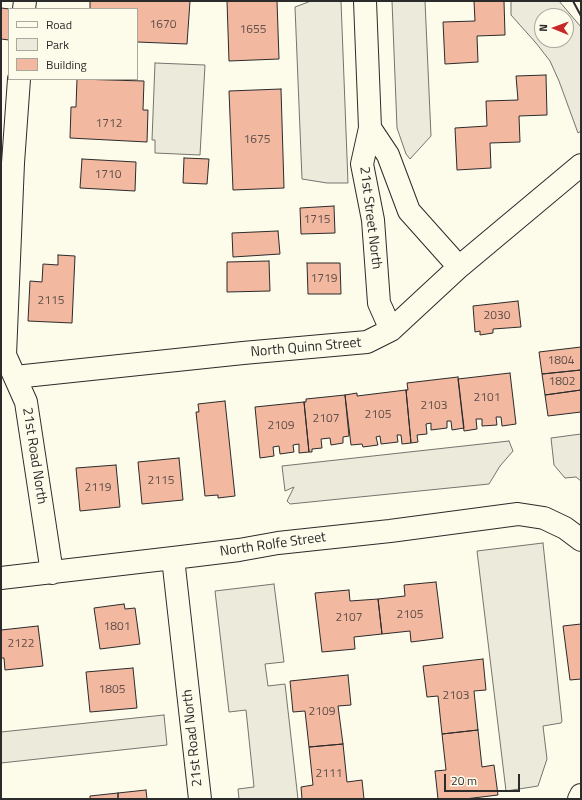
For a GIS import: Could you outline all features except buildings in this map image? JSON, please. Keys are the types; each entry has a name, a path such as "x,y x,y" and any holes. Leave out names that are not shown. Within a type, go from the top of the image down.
{"street":[{"name":"21st Street North","path":"365,1 370,128 362,164 373,220 379,303 390,330"},
{"name":"21st Road North","path":"19,80 7,163 5,355 26,402 52,573"},
{"name":"21st Street North","path":"370,128 388,155 410,211 459,267"},
{"name":"North Quinn Street","path":"15,377 243,353 367,342 390,330 459,267 581,165"},
{"name":"North Rolfe Street","path":"1,578 240,550 278,542 390,531 518,514 544,518 566,528 581,540"},
{"name":"21st Road North","path":"173,558 200,799"},
{"path":"579,799 581,795"}],"green space":[{"path":"164,715 167,745 1,763 1,732"}],"shaded area":[{"path":"311,1 341,1 348,183 327,183 302,179 295,7"},
{"path":"392,1 425,1 431,136 410,159 406,154 397,128"},
{"path":"511,1 559,1 565,8 534,8 534,41 511,15"},
{"path":"574,19 581,27 581,131 578,133 559,81 550,61 540,48 574,48"},
{"path":"155,63 205,65 200,155 155,153 155,140 152,140"},
{"path":"581,434 581,481 576,477 565,478 554,465 551,438"},
{"path":"509,441 513,451 500,466 489,484 290,504 287,501 294,487 285,491 282,466"},
{"path":"543,543 562,721 561,723 543,726 547,759 538,786 506,791 477,551"},
{"path":"274,584 284,662 265,664 268,686 285,684 298,799 239,799 238,789 254,787 246,710 229,712 215,591"}],"wall":[{"path":"573,1 581,16"}]}
